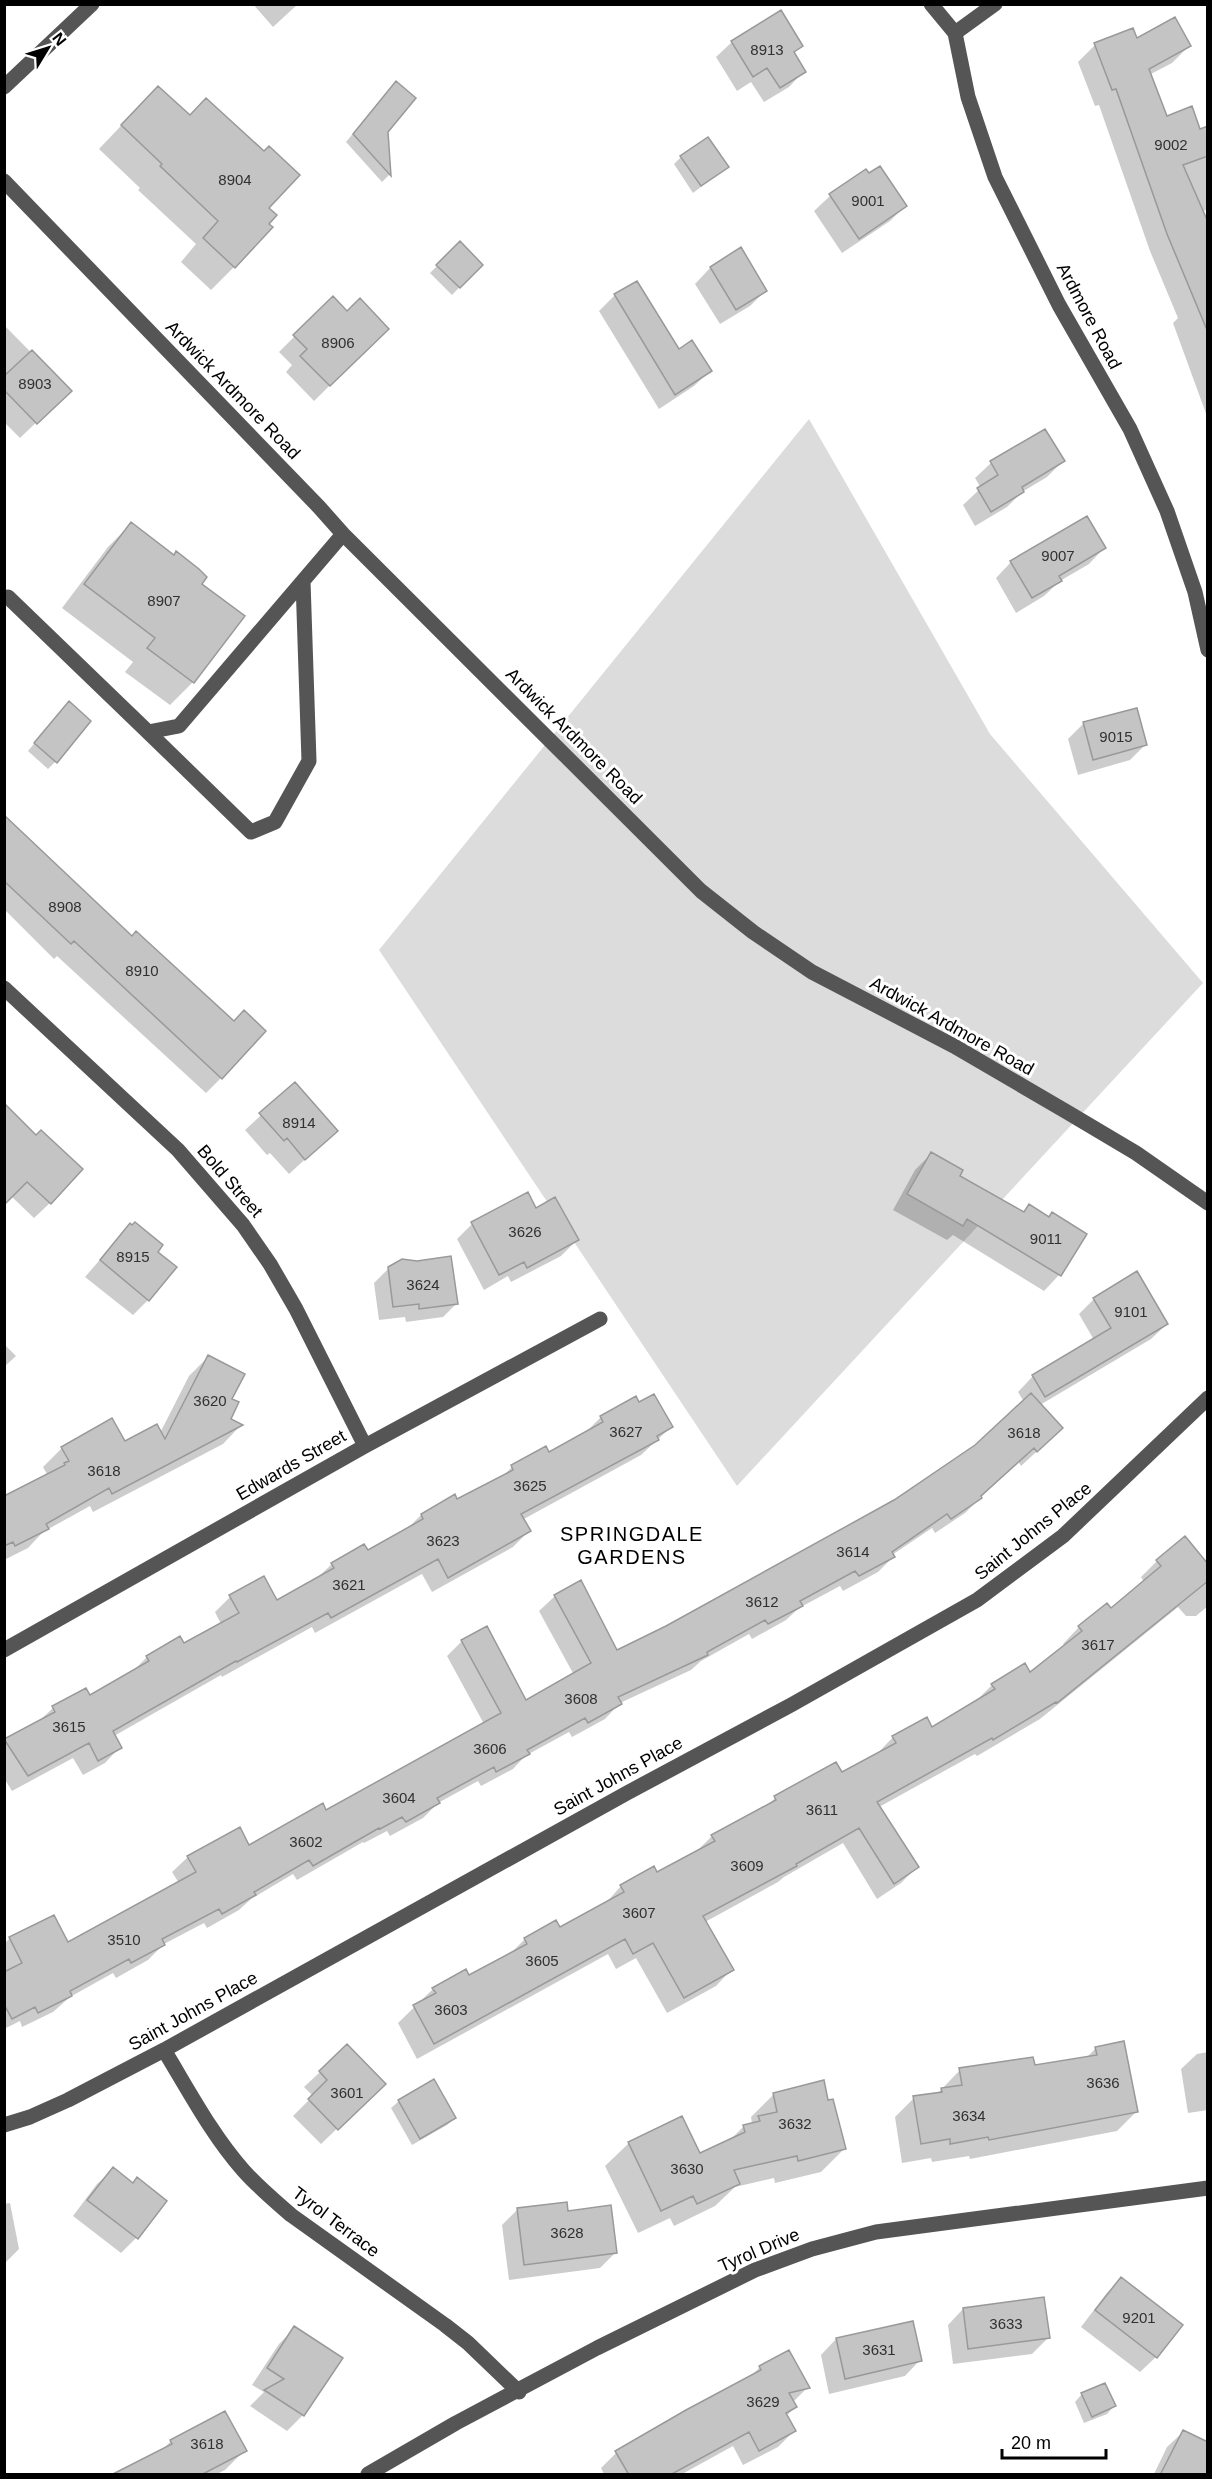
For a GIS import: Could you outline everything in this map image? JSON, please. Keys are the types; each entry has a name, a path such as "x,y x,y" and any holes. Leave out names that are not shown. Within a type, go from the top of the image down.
{"street":[{"path":"4,87 92,4"},
{"name":"Ardmore Road","path":"931,4 955,33 968,97 995,177 1059,305 1130,429 1146,463 1167,512 1194,592 1208,650"},
{"path":"955,33 995,4"},
{"name":"Ardwick Ardmore Road","path":"4,180 343,534 701,891 753,932 812,972 954,1046 1116,1141 1185,1185 1208,1203"},
{"path":"148,732 179,726 343,534"},
{"path":"8,597 251,832 275,822 309,761 303,581"},
{"name":"Bold Street","path":"4,988 178,1150 243,1225 270,1264 296,1309 365,1446"},
{"name":"Edwards Street","path":"4,1650 365,1446 600,1319"},
{"name":"Saint Johns Place","path":"4,2125 30,2117 68,2100 164,2050 977,1600 1064,1536 1208,1398"},
{"name":"Tyrol Terrace","path":"164,2050 226,2148 244,2171 291,2215 460,2337 519,2392"},
{"name":"Tyrol Drive","path":"368,2475 466,2418 519,2392 597,2348 755,2270 812,2249 876,2232 1208,2188"}],"shaded area":[{"path":"809,419 990,734 1203,983 737,1486 379,950"}],"building":[{"path":"781,10 803,46 794,52 806,72 780,88 767,68 753,77 731,41"},
{"path":"1175,17 1191,46 1149,69 1167,116 1192,106 1200,129 1208,126 1208,156 1183,165 1208,222 1207,330 1167,234 1116,89 1112,90 1094,43 1133,28 1137,38"},
{"path":"396,81 416,98 388,132 391,176 353,134"},
{"path":"158,86 190,115 206,98 264,151 269,146 300,175 269,208 277,215 269,224 273,227 235,268 203,238 218,221 121,125"},
{"path":"708,137 729,167 701,186 680,156"},
{"path":"880,166 907,206 859,239 829,194 866,169 869,173"},
{"path":"460,241 483,265 460,288 436,265"},
{"path":"741,247 767,291 736,310 710,267"},
{"path":"637,281 679,349 692,340 712,371 675,395 614,294"},
{"path":"333,296 347,311 360,298 389,329 330,386 300,356 307,349 293,335"},
{"path":"32,350 72,391 37,424 4,390 4,376"},
{"path":"1045,429 1065,461 1022,487 1024,492 991,512 977,488 998,475 990,461"},
{"path":"1087,516 1106,548 1059,576 1062,581 1032,598 1010,561"},
{"path":"131,522 174,555 176,551 199,569 207,577 202,584 245,616 194,683 147,648 155,638 84,584"},
{"path":"69,701 91,721 57,763 34,743"},
{"path":"1137,708 1147,745 1093,760 1083,722"},
{"path":"4,815 132,936 136,931 234,1021 244,1010 266,1031 222,1079 74,941 71,944 4,881"},
{"path":"295,1082 338,1131 305,1160 287,1138 284,1141 259,1113"},
{"path":"4,1103 36,1135 41,1130 83,1169 51,1204 27,1182 4,1205"},
{"path":"931,1152 963,1170 960,1176 1024,1212 1029,1204 1049,1217 1052,1212 1087,1234 1061,1276 967,1219 963,1226 907,1194"},
{"path":"528,1192 536,1208 555,1197 579,1240 527,1268 524,1262 499,1275 471,1222"},
{"path":"135,1222 163,1245 158,1252 177,1267 149,1301 100,1260 130,1223 132,1225"},
{"path":"451,1256 458,1304 419,1309 419,1304 393,1307 388,1267 402,1259 417,1261"},
{"path":"1137,1271 1168,1324 1045,1397 1032,1375 1111,1328 1093,1298"},
{"path":"208,1355 245,1374 232,1399 239,1402 231,1419 243,1425 112,1494 109,1488 46,1524 49,1529 15,1546 13,1542 4,1546 4,1496 65,1465 64,1463 69,1461 61,1447 112,1418 125,1441 157,1424 165,1439"},
{"path":"1031,1393 1063,1428 1037,1452 1034,1448 981,1496 982,1498 951,1519 947,1514 892,1552 895,1557 859,1576 855,1571 800,1601 803,1606 768,1624 765,1620 707,1652 708,1655 618,1697 622,1704 588,1723 585,1718 527,1750 530,1754 496,1772 494,1767 437,1798 440,1803 406,1822 402,1817 313,1866 309,1860 254,1892 256,1895 222,1914 219,1909 162,1939 165,1945 131,1963 129,1959 70,1991 72,1996 38,2013 35,2007 12,2019 4,2004 4,1972 22,1963 9,1937 54,1915 68,1942 196,1872 187,1856 240,1827 249,1845 323,1803 326,1810 501,1713 461,1640 487,1626 526,1700 591,1663 554,1595 581,1580 617,1650 666,1626 894,1500 975,1445"},
{"path":"654,1394 673,1427 657,1436 659,1440 521,1514 531,1531 448,1578 438,1559 331,1618 328,1613 236,1661 113,1731 122,1748 98,1761 89,1743 28,1776 4,1739 55,1712 52,1706 86,1688 90,1695 149,1661 146,1656 180,1636 184,1643 239,1613 229,1595 264,1576 277,1600 334,1568 331,1563 364,1544 368,1550 423,1519 421,1514 455,1494 457,1499 513,1470 511,1465 546,1446 549,1452 603,1422 600,1416 636,1396 639,1402"},
{"path":"1185,1536 1208,1564 1208,1581 1057,1703 877,1802 919,1867 894,1884 859,1828 796,1864 797,1866 703,1916 734,1970 684,1998 653,1943 633,1954 625,1939 434,2044 413,2005 436,1993 432,1988 466,1969 469,1975 527,1944 524,1938 556,1920 560,1927 624,1892 620,1885 654,1866 657,1872 715,1841 711,1835 776,1800 774,1796 836,1762 842,1772 896,1743 892,1736 927,1717 932,1727 995,1689 991,1684 1025,1663 1030,1672 1082,1631 1078,1626 1107,1603 1111,1608 1161,1566 1156,1560"},
{"path":"1124,2041 1138,2112 989,2140 988,2137 950,2144 950,2139 921,2144 913,2096 942,2092 941,2088 962,2085 959,2068 1033,2057 1035,2065 1097,2055 1095,2047"},
{"path":"347,2044 386,2084 338,2130 308,2099 327,2080 319,2071"},
{"path":"434,2079 456,2118 420,2139 398,2100"},
{"path":"824,2080 828,2100 833,2099 846,2149 798,2161 797,2156 734,2170 740,2184 697,2204 693,2196 661,2211 628,2142 682,2116 700,2153 745,2132 743,2125 760,2121 758,2116 777,2112 773,2093"},
{"path":"113,2167 133,2183 137,2177 167,2201 138,2239 87,2200"},
{"path":"567,2202 568,2211 611,2205 617,2253 524,2265 517,2208"},
{"path":"1121,2277 1183,2325 1157,2358 1095,2310"},
{"path":"1044,2297 1050,2338 968,2349 963,2308"},
{"path":"913,2321 922,2361 845,2379 836,2338"},
{"path":"294,2326 343,2358 304,2416 264,2390 284,2379 267,2368"},
{"path":"789,2350 810,2388 789,2393 797,2407 786,2413 796,2431 759,2451 749,2432 670,2475 629,2475 615,2451 761,2370 759,2366"},
{"path":"1105,2383 1116,2406 1092,2417 1081,2393"},
{"path":"225,2411 247,2451 201,2475 111,2475 172,2444 170,2440"},
{"path":"1183,2430 1208,2442 1208,2475 1160,2475"}],"district":[{"name":"SPRINGDALE GARDENS","path":"632,1546"}]}
